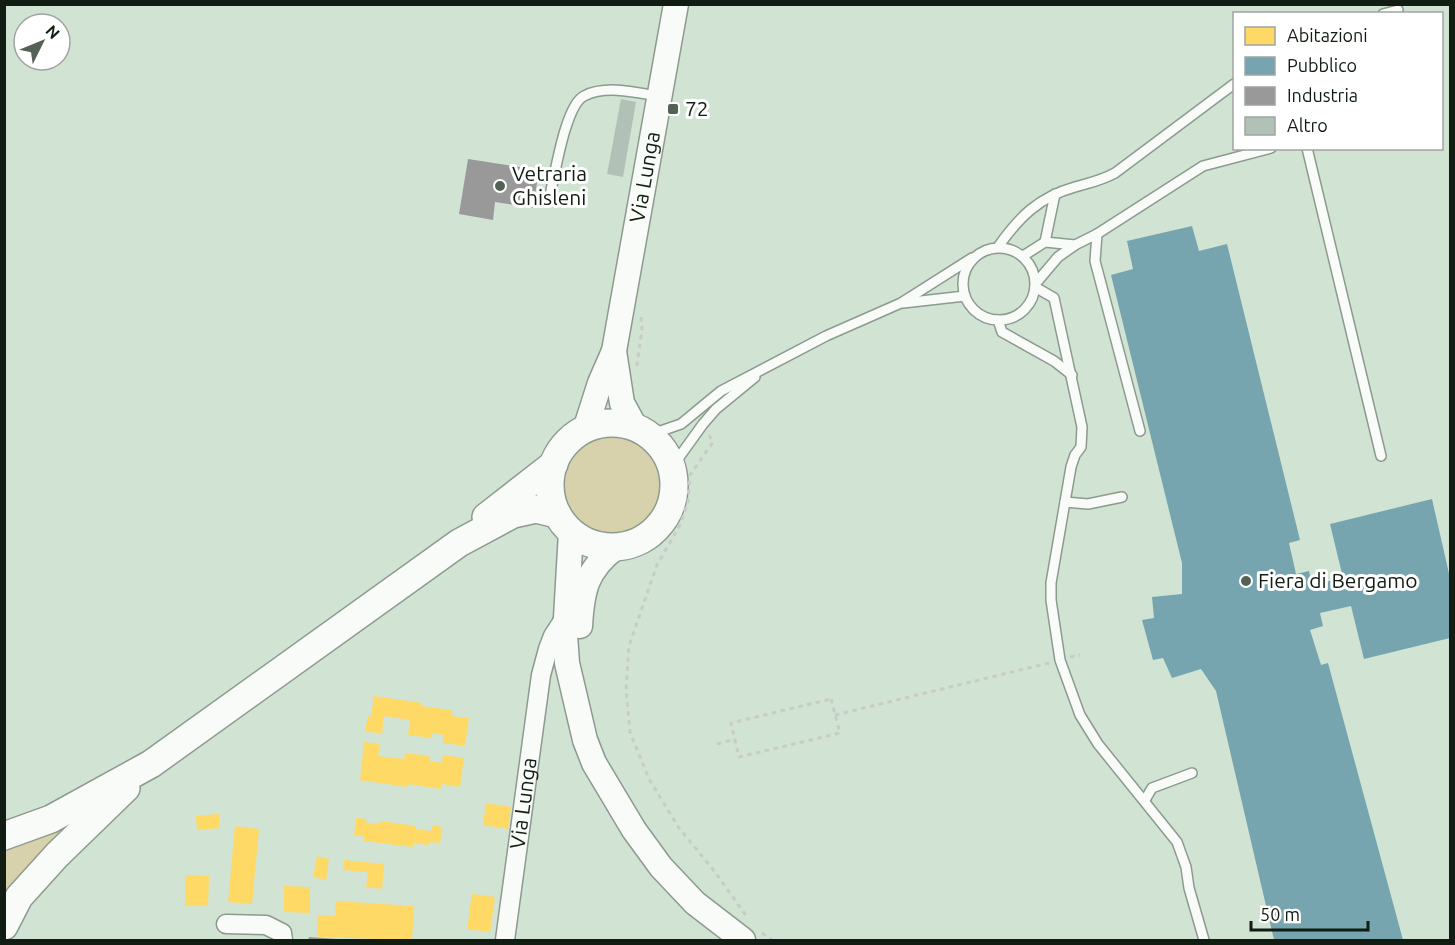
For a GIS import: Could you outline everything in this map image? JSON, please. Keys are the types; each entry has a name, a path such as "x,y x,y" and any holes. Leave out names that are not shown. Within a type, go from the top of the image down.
{"main road":[{"path":"459,543 491,512 554,464 563,447 585,430 609,423 642,431"},
{"name":"Via Lunga","path":"615,548 649,536 664,521 675,490 672,467 661,447 642,431"},
{"name":"Via Lunga","path":"554,464 550,485 553,503 564,523"},
{"path":"4,836 51,819 151,764 459,543 513,514 536,509 564,523 581,539 595,545 615,548"},
{"path":"4,926 19,897 57,855 151,764"}],"street":[{"name":"Via Lunga","path":"585,430 600,383 614,351 676,4"},
{"name":"Via Lunga","path":"614,351 622,403 642,431"},
{"name":"Via Lunga","path":"564,523 567,655 585,741 594,763 634,830 661,867 695,903 749,929"},
{"name":"Via Lunga","path":"610,787 584,666 580,625 583,594 588,578 604,556 615,548"},
{"name":"Via Lunga","path":"505,940 544,666 553,636 566,616"},
{"path":"544,666 560,656 567,655"},
{"path":"226,924 266,925 282,933 283,940"}],"lane":[{"path":"1390,12 1398,10"},
{"path":"998,247 1014,224 1028,211 1055,194 1096,183 1115,173 1233,85"},
{"path":"551,190 569,115 583,96 606,90 660,96"},
{"path":"1035,285 1058,257 1203,166 1264,150"},
{"path":"1307,150 1381,456"},
{"path":"1045,242 1055,194"},
{"path":"1097,234 1095,261 1140,431"},
{"path":"1023,256 1045,242 1075,245"},
{"path":"642,431 681,424 721,391 826,336 901,303 972,258 989,248 1007,248 1023,256 1034,273 1033,298 1027,307 1009,319 998,320 980,315 964,296 963,276 972,258"},
{"path":"1035,285 1054,298 1082,427 1081,447 1071,467 1051,583 1051,600 1060,660 1080,715 1092,734 1177,842 1186,867 1189,888 1204,940"},
{"path":"901,303 964,296"},
{"path":"998,320 1002,332 1054,361 1072,375"},
{"path":"672,467 716,409 767,367"},
{"path":"1065,502 1088,504 1122,497"},
{"path":"1145,800 1152,788 1192,773"}],"path":[{"path":"623,301 640,304 642,329 636,372"},
{"path":"703,424 714,442 690,475 688,502 680,525 657,565 629,646 626,690 630,732 649,779 679,828 715,872 749,929 772,940"},
{"path":"835,715 1080,655"},
{"path":"831,699 835,715 840,733 739,757 731,723 831,699"},
{"path":"717,744 735,739"}],"shaded area":[{"path":"614,434 634,438 651,449 662,466 666,486 662,506 651,523 634,534 614,538 594,534 577,523 566,506 562,486 566,466 577,449 594,438"},
{"path":"90,811 5,907 5,842"}],"building: Abitazioni":[{"path":"374,696 422,703 421,706 452,710 452,716 469,718 465,746 443,743 444,735 432,733 432,738 408,735 410,720 384,716 382,734 365,731 368,716 371,717"},
{"path":"364,742 380,744 378,756 404,759 405,753 430,756 429,761 442,763 443,755 464,758 460,787 442,784 441,789 408,784 407,787 360,780"},
{"path":"486,803 511,807 508,829 483,825"},
{"path":"219,814 220,828 197,830 196,816"},
{"path":"356,818 367,819 366,823 379,824 380,821 416,826 415,829 431,831 432,825 442,827 440,843 430,842 429,845 413,843 413,847 364,841 364,836 354,835"},
{"path":"235,826 259,829 252,904 228,902"},
{"path":"317,856 329,859 326,880 313,877"},
{"path":"344,860 384,864 382,889 366,887 368,872 343,870"},
{"path":"185,875 209,876 208,906 185,906"},
{"path":"284,886 310,887 310,913 284,912"},
{"path":"472,894 495,897 490,932 467,929"},
{"path":"336,901 414,906 412,940 317,937 318,915 335,916"}],"building: Pubblico":[{"name":"Fiera di Bergamo","path":"1192,226 1199,251 1227,244 1300,540 1289,543 1296,574 1309,571 1312,585 1343,578 1330,524 1432,499 1450,578 1450,638 1364,659 1351,606 1320,613 1323,626 1310,630 1321,665 1328,663 1403,940 1274,940 1216,691 1201,669 1172,678 1163,658 1153,660 1142,620 1154,618 1152,597 1182,594 1182,563 1111,275 1133,269 1127,241"}],"building: Industria":[{"name":"Vetraria Ghisleni","path":"468,159 539,170 533,208 495,202 493,220 459,214"},
{"path":"309,937 337,939 337,940 308,940"}],"building: Altro":[{"path":"621,99 636,102 623,177 607,174"}],"place":[{"name":"72","path":"673,109"},
{"name":"Vetraria Ghisleni","path":"500,186"},
{"name":"Fiera di Bergamo","path":"1246,581"}]}
